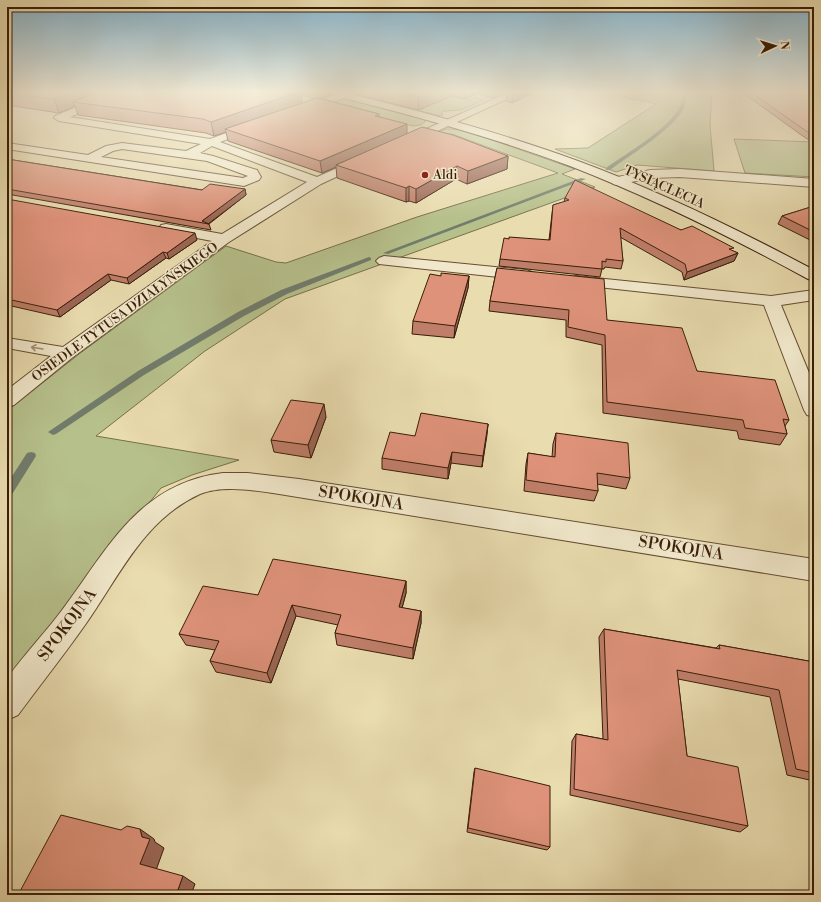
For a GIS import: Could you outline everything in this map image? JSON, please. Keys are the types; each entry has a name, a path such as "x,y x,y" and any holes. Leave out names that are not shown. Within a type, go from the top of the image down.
{"street":[{"path":"167,135 211,142 317,181"},
{"path":"188,154 227,135"},
{"path":"388,149 419,135"},
{"name":"TYSIĄCLECIA","path":"489,135 540,152 617,181 696,216 814,276"},
{"path":"7,146 240,182 248,181 255,177 253,173 209,158 122,146 110,148 90,158"},
{"name":"OSIEDLE TYTUSA DZIAŁYŃSKIEGO","path":"7,400 66,353 224,239 317,181 375,155"},
{"path":"617,181 650,174 673,173 814,183"},
{"name":"OSIEDLE TYTUSA DZIAŁYŃSKIEGO","path":"151,225 224,239"},
{"path":"384,260 542,277"},
{"path":"558,279 771,301 814,295"},
{"path":"771,301 814,410"},
{"path":"7,343 66,353"},
{"name":"SPOKOJNA","path":"7,704 76,614 135,530 148,516 171,499 195,487 222,481 245,480 299,488 814,570"}],"green space":[{"path":"455,135 479,135 575,169 562,174 595,187 285,299 205,351 96,436 239,460 192,475 161,488 7,682 7,411 79,354 226,246 276,262 286,263 417,217 558,173"},
{"path":"608,135 711,135 714,171 637,165 616,172 555,149 588,148"},
{"path":"734,139 814,142 814,177 745,173"}],"building":[{"path":"243,135 381,135 320,161"},
{"path":"404,135 453,135 508,156 468,171 457,166 416,189 409,186 406,188 336,165"},
{"path":"7,159 202,190 210,184 245,189 202,221 209,224 7,189"},
{"path":"575,180 681,230 692,226 734,248 729,249 738,253 687,272 685,264 620,228 623,261 606,259 606,262 602,261 602,269 500,259 504,238 509,239 509,237 550,240 553,205 569,200 565,198"},
{"path":"7,199 195,233 167,253 163,252 127,278 108,274 57,310 7,299"},
{"path":"814,206 814,232 782,216"},
{"path":"497,268 604,279 607,320 682,328 697,371 775,380 789,420 783,419 787,434 745,428 743,420 607,402 605,335 568,327 569,310 490,301"},
{"path":"441,273 469,276 455,326 413,321 430,274 441,276"},
{"path":"291,400 324,404 308,445 271,440"},
{"path":"421,413 488,424 483,456 452,452 448,468 382,458 390,432 415,436"},
{"path":"556,433 628,443 630,478 597,473 598,491 526,480 528,453 555,457"},
{"path":"273,559 406,581 399,607 421,611 413,648 335,633 341,615 292,605 267,673 210,661 219,641 179,634 203,586 258,595"},
{"path":"604,629 720,649 719,645 814,662 814,773 796,769 779,690 677,670 687,756 738,767 748,826 574,789 576,734 608,740"},
{"path":"475,768 550,786 550,847 468,828"},
{"path":"61,815 121,830 127,826 140,829 142,837 150,839 140,864 183,876 176,895 18,895"}],"waterway":[{"path":"608,169 654,135"},
{"path":"386,253 583,179"},
{"path":"53,432 141,373 241,314 284,292 369,259"},
{"path":"7,493 31,456"}],"place":[{"name":"Aldi","path":"425,175"}]}
